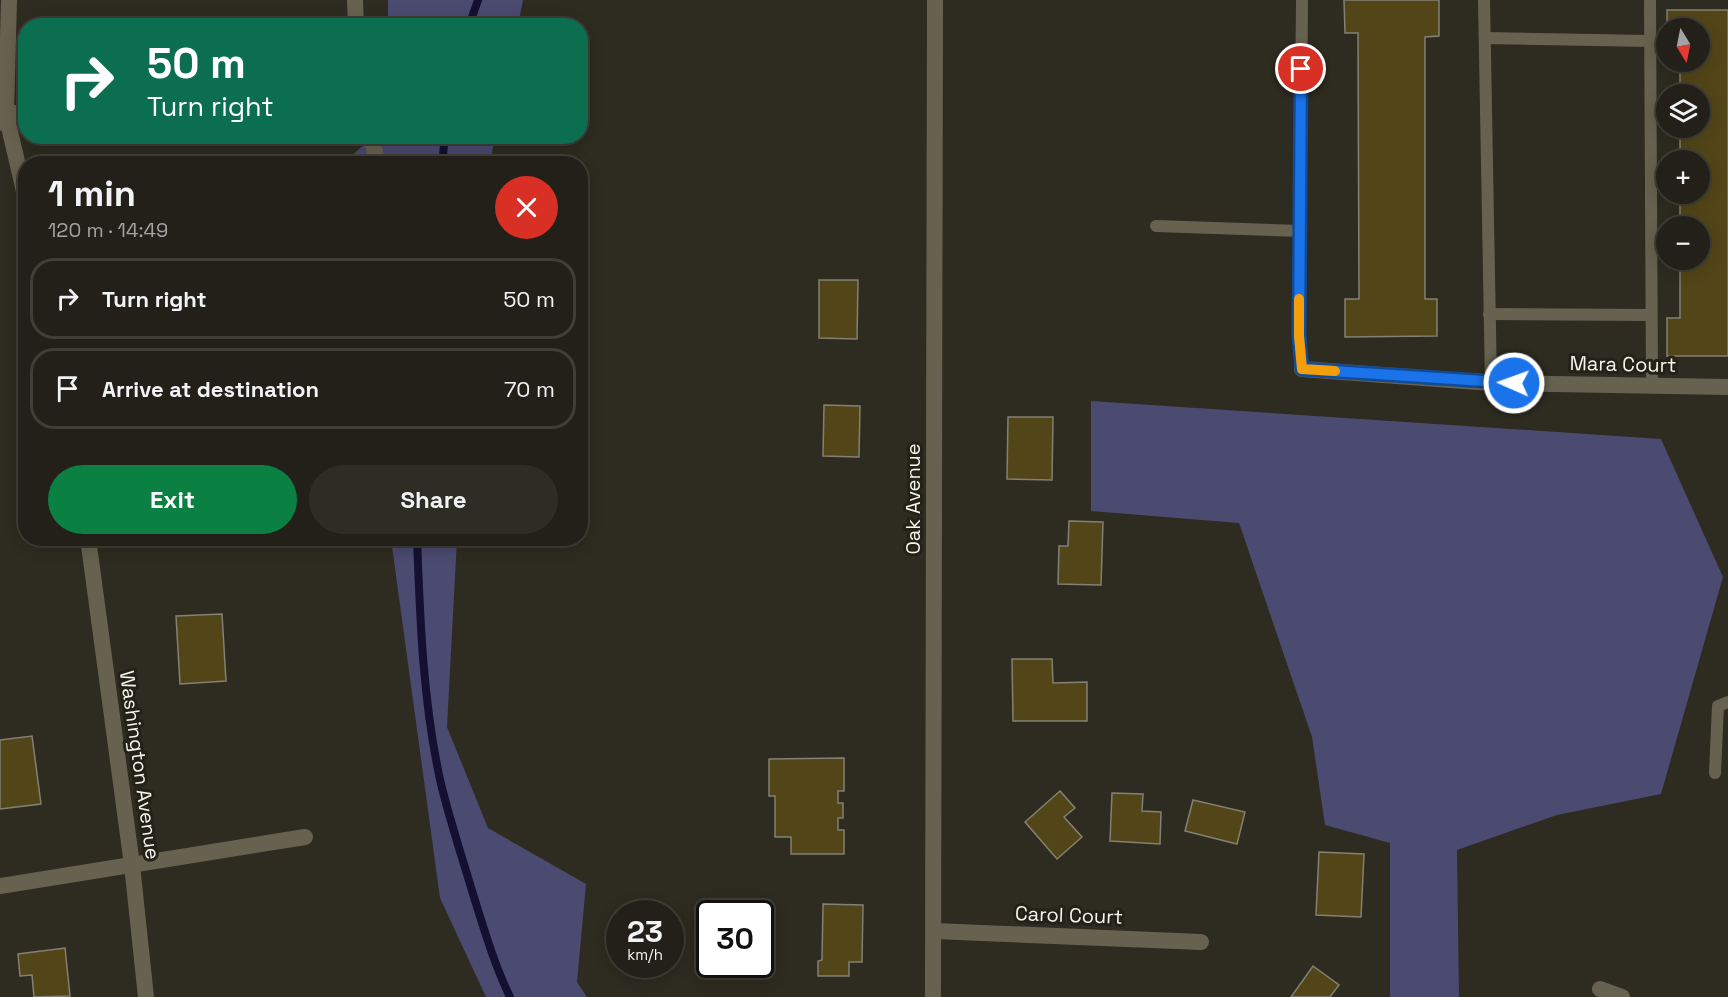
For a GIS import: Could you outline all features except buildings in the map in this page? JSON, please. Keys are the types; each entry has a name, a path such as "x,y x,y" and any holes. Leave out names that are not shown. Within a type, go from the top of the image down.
{"street":[{"path":"9,0 6,114 18,166"},
{"path":"355,0 356,18"},
{"name":"Oak Avenue","path":"933,997 935,0"},
{"path":"6,114 18,113"},
{"path":"0,132 6,114"},
{"name":"Mara Court","path":"1302,369 1491,383 1728,387"},
{"name":"Washington Avenue","path":"89,546 132,865 146,997"},
{"path":"0,886 305,837"},
{"name":"Carol Court","path":"934,931 1201,942"},
{"path":"1600,989 1622,997"}],"lane":[{"path":"1302,0 1299,336 1302,369"},
{"path":"1484,0 1491,383"},
{"path":"1650,0 1652,386"},
{"path":"1485,38 1650,42"},
{"path":"1156,226 1300,231"},
{"path":"1490,314 1651,315"},
{"path":"1714,773 1718,706 1728,702"}],"shaded area":[{"path":"388,0 523,0 519,18 388,18"},
{"path":"365,144 494,144 491,156 351,156"},
{"path":"1091,401 1661,439 1723,577 1661,794 1557,815 1457,850 1459,997 1390,997 1390,843 1325,825 1312,737 1239,523 1091,511"},
{"path":"392,546 457,546 447,727 488,828 586,884 577,982 587,997 486,997 440,898"}],"waterway":[{"path":"472,18 478,0"},
{"path":"443,156 444,144"},
{"path":"417,546 426,693 441,784 485,933 510,997"}],"slow traffic":[{"path":"1299,299 1302,369 1335,371"}],"route":[{"path":"1301,69 1299,336 1302,369 1514,383"}]}
